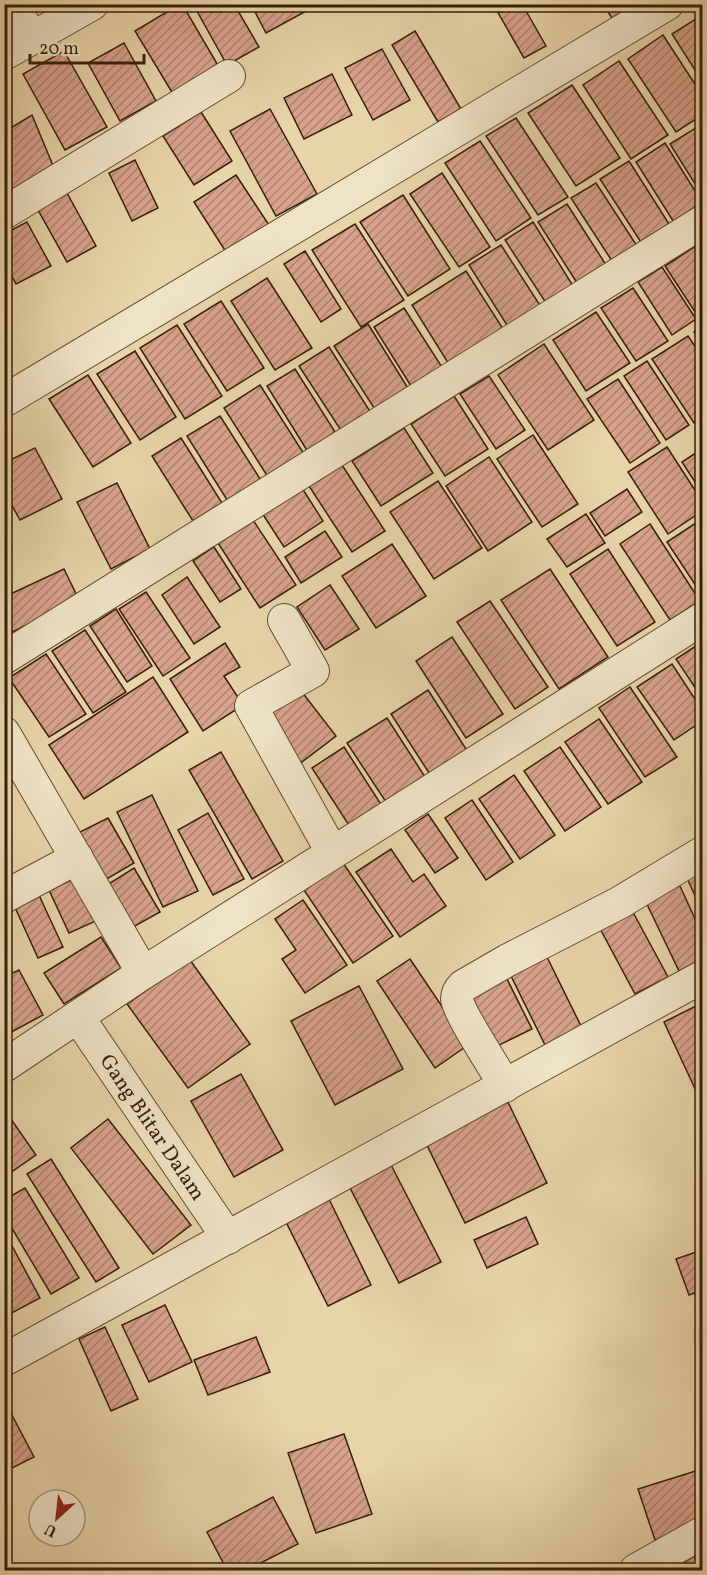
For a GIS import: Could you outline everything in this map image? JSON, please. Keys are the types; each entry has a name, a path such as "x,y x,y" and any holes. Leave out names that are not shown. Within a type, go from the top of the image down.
{"street":[{"path":"4,54 24,24 92,4"},
{"path":"4,401 667,4"},
{"path":"4,213 229,76"},
{"path":"4,658 702,222"},
{"path":"4,1066 143,973 702,619"},
{"path":"284,620 313,672 251,706 332,852"},
{"path":"4,733 143,973"},
{"path":"505,1086 457,999 458,992 463,986 508,960 619,903 702,853"},
{"path":"4,897 77,858"},
{"path":"4,1360 702,977"},
{"name":"Gang Blitar Dalam","path":"78,1017 228,1238"},
{"path":"636,1570 702,1533"}],"building":[{"path":"180,4 219,67 173,94 135,31"},
{"path":"193,4 234,4 259,47 227,65"},
{"path":"251,4 319,4 266,33"},
{"path":"493,4 522,4 546,46 524,58"},
{"path":"603,4 643,4 617,26"},
{"path":"702,15 702,81 672,34"},
{"path":"415,31 461,109 438,122 392,45"},
{"path":"663,35 702,95 702,115 676,132 628,59"},
{"path":"124,43 156,101 120,121 88,63"},
{"path":"382,49 410,100 373,120 345,68"},
{"path":"64,51 107,127 65,150 23,74"},
{"path":"619,61 668,135 631,159 583,85"},
{"path":"332,74 352,115 304,139 284,98"},
{"path":"572,85 620,158 576,186 528,113"},
{"path":"270,109 317,194 276,216 230,131"},
{"path":"201,112 232,161 194,185 163,136"},
{"path":"32,115 54,168 4,199 4,132"},
{"path":"516,118 568,197 538,215 486,136"},
{"path":"702,124 702,195 670,144"},
{"path":"480,141 531,218 496,241 445,163"},
{"path":"665,143 702,202 702,207 675,224 636,162"},
{"path":"135,160 158,208 132,221 109,173"},
{"path":"629,161 676,235 648,253 600,179"},
{"path":"442,173 490,247 459,267 410,194"},
{"path":"236,175 269,225 226,252 194,202"},
{"path":"596,183 637,246 612,261 571,198"},
{"path":"67,193 96,246 67,262 38,210"},
{"path":"403,195 450,269 408,296 360,222"},
{"path":"567,204 608,268 579,286 538,222"},
{"path":"27,222 51,266 16,284 4,261 4,234"},
{"path":"533,222 575,289 548,306 505,240"},
{"path":"355,224 404,300 361,327 312,250"},
{"path":"702,242 702,320 701,321 665,266"},
{"path":"501,245 543,310 510,330 469,265"},
{"path":"305,251 341,309 321,322 284,264"},
{"path":"662,267 696,319 672,335 638,282"},
{"path":"466,271 505,332 450,366 412,305"},
{"path":"267,278 312,348 275,370 231,301"},
{"path":"633,288 668,341 636,361 601,308"},
{"path":"221,301 264,368 227,391 184,324"},
{"path":"404,308 447,375 416,394 374,327"},
{"path":"596,312 630,363 586,391 553,340"},
{"path":"368,324 411,393 378,414 334,346"},
{"path":"177,325 222,396 185,419 140,348"},
{"path":"702,326 702,344 694,332"},
{"path":"688,336 702,357 702,417 694,423 652,359"},
{"path":"544,344 594,420 548,450 498,375"},
{"path":"329,347 371,413 342,432 299,366"},
{"path":"135,351 176,417 140,440 97,374"},
{"path":"647,361 689,425 666,440 624,376"},
{"path":"295,369 337,435 308,452 267,386"},
{"path":"88,375 131,443 93,467 49,399"},
{"path":"489,376 525,430 496,449 460,394"},
{"path":"618,379 660,443 630,463 587,399"},
{"path":"260,385 304,454 268,477 224,408"},
{"path":"454,396 488,449 445,476 411,424"},
{"path":"220,416 262,482 229,503 187,436"},
{"path":"404,428 433,473 381,506 352,461"},
{"path":"533,435 578,504 542,527 497,459"},
{"path":"181,438 222,503 193,521 152,456"},
{"path":"667,447 702,501 702,511 668,534 628,472"},
{"path":"35,448 62,499 20,520 4,491 4,463"},
{"path":"702,449 702,493 682,462"},
{"path":"489,457 532,522 488,551 446,486"},
{"path":"342,465 385,531 352,552 309,486"},
{"path":"438,481 482,548 434,579 390,512"},
{"path":"117,483 150,549 111,569 77,502"},
{"path":"302,488 323,521 284,547 262,513"},
{"path":"627,489 642,512 605,536 590,513"},
{"path":"586,514 605,543 567,567 547,539"},
{"path":"702,519 702,595 667,542"},
{"path":"253,520 296,585 260,608 218,543"},
{"path":"650,524 700,601 670,620 620,544"},
{"path":"325,531 342,557 301,583 285,557"},
{"path":"392,544 426,596 376,628 342,576"},
{"path":"214,547 241,589 220,602 193,561"},
{"path":"608,549 655,622 617,646 570,574"},
{"path":"64,569 79,600 4,636 4,597"},
{"path":"550,569 608,657 559,689 501,600"},
{"path":"187,577 220,627 194,644 162,595"},
{"path":"330,585 359,629 325,650 297,607"},
{"path":"146,592 190,658 163,676 119,609"},
{"path":"490,601 548,687 515,709 457,622"},
{"path":"116,609 152,666 127,682 90,626"},
{"path":"85,630 126,692 93,713 52,651"},
{"path":"452,637 503,714 466,738 416,661"},
{"path":"702,642 702,698 676,659"},
{"path":"225,643 240,667 224,676 243,705 203,731 170,679"},
{"path":"46,654 86,714 49,737 9,678"},
{"path":"672,664 702,710 702,721 674,740 637,687"},
{"path":"153,677 188,732 84,799 49,745"},
{"path":"295,683 336,736 298,765 257,711"},
{"path":"630,687 677,757 645,777 599,708"},
{"path":"428,690 468,752 431,776 391,714"},
{"path":"387,718 427,780 388,805 347,743"},
{"path":"599,719 642,782 608,804 565,742"},
{"path":"344,747 384,809 352,830 312,768"},
{"path":"560,747 601,807 565,831 524,771"},
{"path":"221,752 283,861 252,879 189,770"},
{"path":"514,775 555,835 520,859 479,799"},
{"path":"152,795 198,891 163,907 117,812"},
{"path":"472,800 513,862 486,880 445,818"},
{"path":"208,813 244,879 213,895 178,830"},
{"path":"428,814 458,858 435,873 405,830"},
{"path":"108,818 134,863 105,880 78,833"},
{"path":"391,849 413,882 424,874 446,906 400,937 356,872"},
{"path":"343,863 393,936 353,963 304,890"},
{"path":"134,868 160,912 133,927 107,885"},
{"path":"702,870 702,911 687,878"},
{"path":"78,877 98,920 69,933 49,890"},
{"path":"679,884 702,934 702,960 679,971 645,900"},
{"path":"38,893 63,947 38,958 13,903"},
{"path":"303,900 347,965 305,993 282,959 296,950 275,919"},
{"path":"628,903 668,977 635,994 596,921"},
{"path":"101,937 121,968 64,1004 44,973"},
{"path":"543,949 584,1032 547,1049 506,966"},
{"path":"410,959 468,1045 435,1068 377,981"},
{"path":"190,960 250,1044 188,1088 127,1004"},
{"path":"19,970 43,1015 4,1036 4,977"},
{"path":"504,973 532,1029 491,1049 464,993"},
{"path":"359,986 403,1069 335,1105 291,1021"},
{"path":"702,1003 702,1090 697,1093 664,1022"},
{"path":"241,1074 283,1150 234,1177 191,1101"},
{"path":"506,1098 547,1183 465,1223 423,1137"},
{"path":"4,1109 36,1155 4,1177"},
{"path":"108,1119 191,1225 153,1254 71,1148"},
{"path":"51,1159 119,1268 96,1282 27,1174"},
{"path":"389,1161 441,1262 399,1283 347,1182"},
{"path":"25,1188 79,1278 51,1294 4,1215 4,1200"},
{"path":"327,1195 371,1285 328,1306 283,1216"},
{"path":"526,1217 538,1244 487,1268 474,1240"},
{"path":"4,1231 40,1298 4,1317"},
{"path":"702,1250 702,1290 689,1295 676,1259"},
{"path":"165,1305 192,1362 149,1382 122,1325"},
{"path":"105,1327 138,1399 111,1411 79,1339"},
{"path":"256,1337 270,1372 208,1395 194,1360"},
{"path":"4,1400 34,1457 4,1472"},
{"path":"344,1434 372,1514 316,1533 288,1453"},
{"path":"702,1469 702,1525 655,1540 638,1489"},
{"path":"273,1497 298,1544 247,1570 227,1570 207,1532"},
{"path":"694,1556 702,1570 671,1570"}]}
